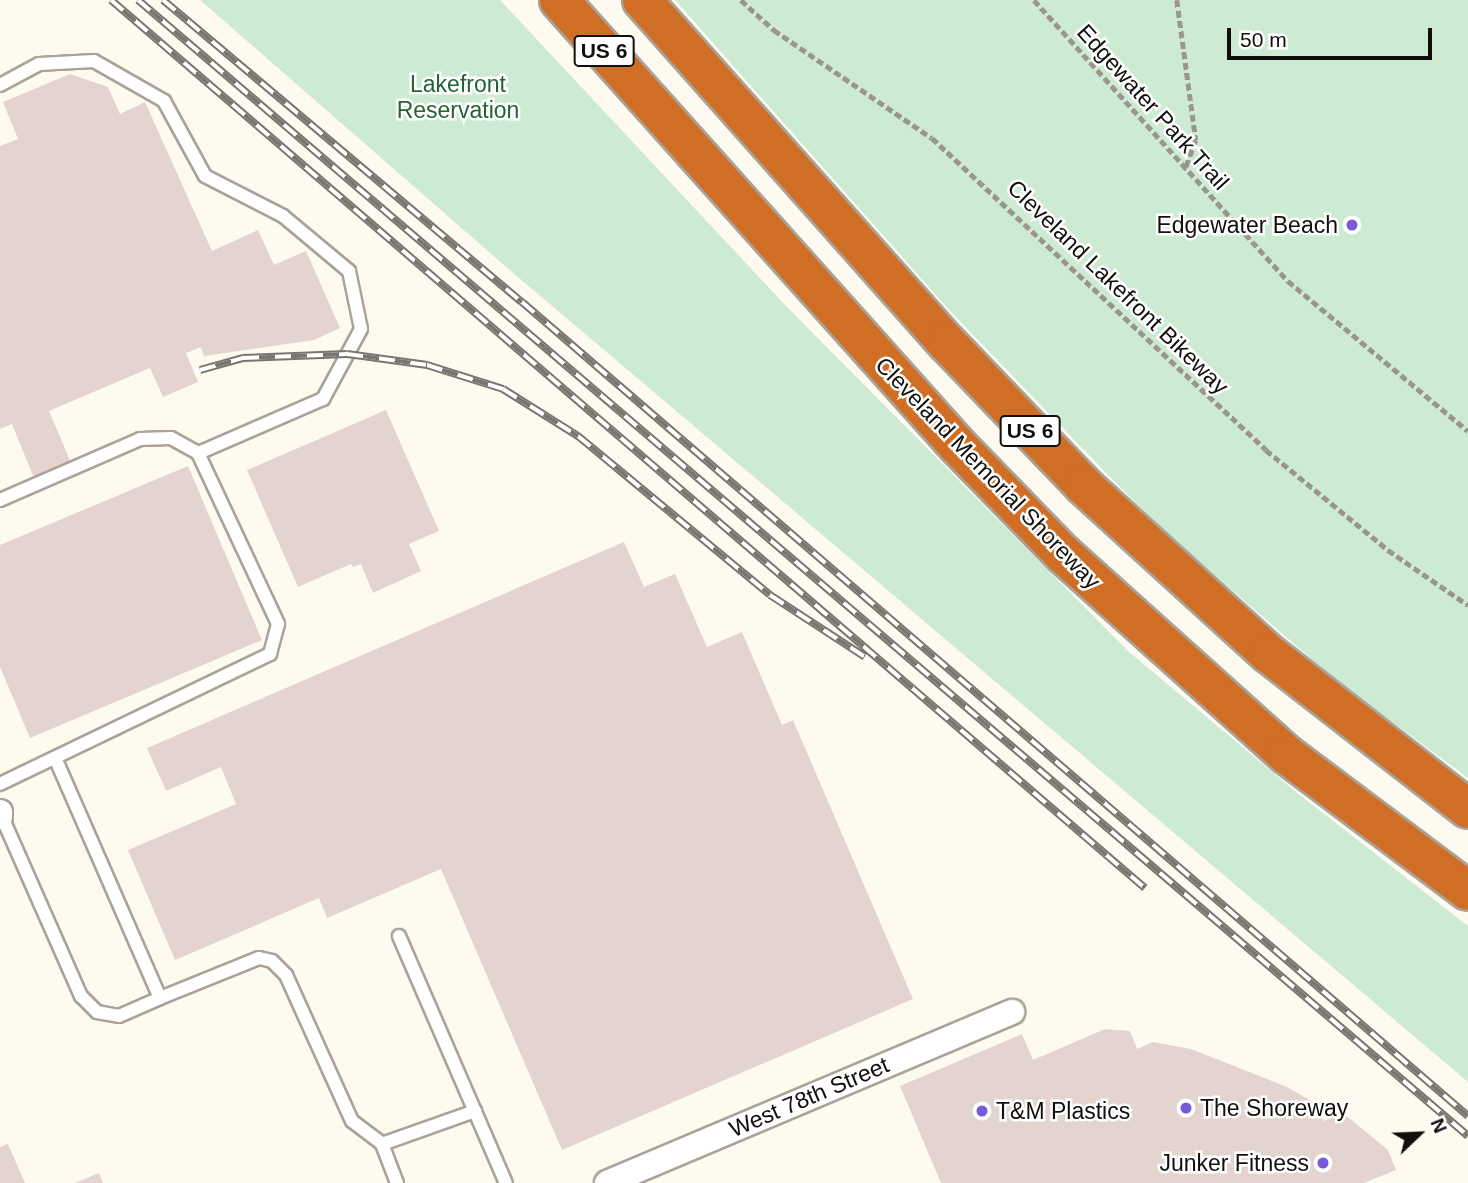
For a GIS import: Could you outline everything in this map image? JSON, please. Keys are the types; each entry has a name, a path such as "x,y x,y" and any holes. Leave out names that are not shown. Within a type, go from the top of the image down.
{"highway":[{"path":"529,0 649,101"},
{"name":"Cleveland Memorial Shoreway","path":"559,0 957,445 1090,581 1287,755 1468,891"},
{"name":"US 6","path":"642,0 947,343 1083,485 1269,654 1468,809"}],"street":[{"name":"West 78th Street","path":"607,1183 1012,1012"}],"lane":[{"path":"0,85 39,64 94,61 164,101 205,176 283,216 349,271 361,329 323,399 198,453"},
{"path":"0,500 140,439 171,438 198,453 278,624 270,654 0,784"},
{"path":"55,758 160,998"},
{"path":"1,815 81,996 96,1012 119,1016 259,958 272,961 286,975 352,1121 382,1144 397,1183"},
{"path":"399,936 506,1183"},
{"path":"382,1144 475,1111"}],"path":[{"name":"Cleveland Lakefront Bikeway","path":"741,0 774,30 932,138 1266,450 1388,550 1468,605"},
{"name":"Edgewater Park Trail","path":"1034,0 1288,281 1468,431"},
{"path":"1177,0 1196,140 1185,170"}],"green space":[{"name":"Lakefront Reservation","path":"200,0 500,0 786,306 1128,651 1296,792 1468,926 1468,1082 505,266"},
{"path":"675,0 1468,0 1468,778 1337,681 1173,539 950,311"}],"building":[{"path":"70,74 108,87 120,114 145,102 212,251 258,230 274,265 306,251 340,328 314,340 204,356 201,347 186,353 198,382 163,397 150,368 49,411 71,463 34,478 12,424 0,429 0,146 18,139 3,102"},
{"path":"386,410 439,531 409,544 421,571 373,593 361,564 353,567 351,564 298,587 247,470"},
{"path":"188,466 262,640 30,738 0,667 0,545"},
{"path":"624,542 644,587 675,574 707,647 742,632 782,725 793,720 913,999 562,1150 441,869 327,918 319,898 175,960 128,850 236,804 221,767 166,791 147,748"},
{"name":"The Shoreway","path":"1105,1029 1130,1031 1137,1049 1153,1042 1191,1049 1287,1087 1317,1104 1324,1121 1343,1113 1388,1150 1396,1170 1364,1183 941,1183 900,1086 1022,1034 1033,1060"},
{"path":"8,1144 25,1183 0,1183 0,1147"},
{"path":"99,1173 103,1183 75,1183"}],"railway":[{"path":"111,0 1145,888"},
{"path":"138,0 1468,1136"},
{"path":"163,0 522,302 1468,1116"},
{"path":"200,370 243,358 347,354 427,365 503,389 578,436 770,595 865,657"}],"place":[{"name":"Edgewater Beach","path":"1352,225"},
{"name":"The Shoreway","path":"1186,1108"},
{"name":"T&M Plastics","path":"982,1111"},
{"name":"Junker Fitness","path":"1323,1163"}]}
